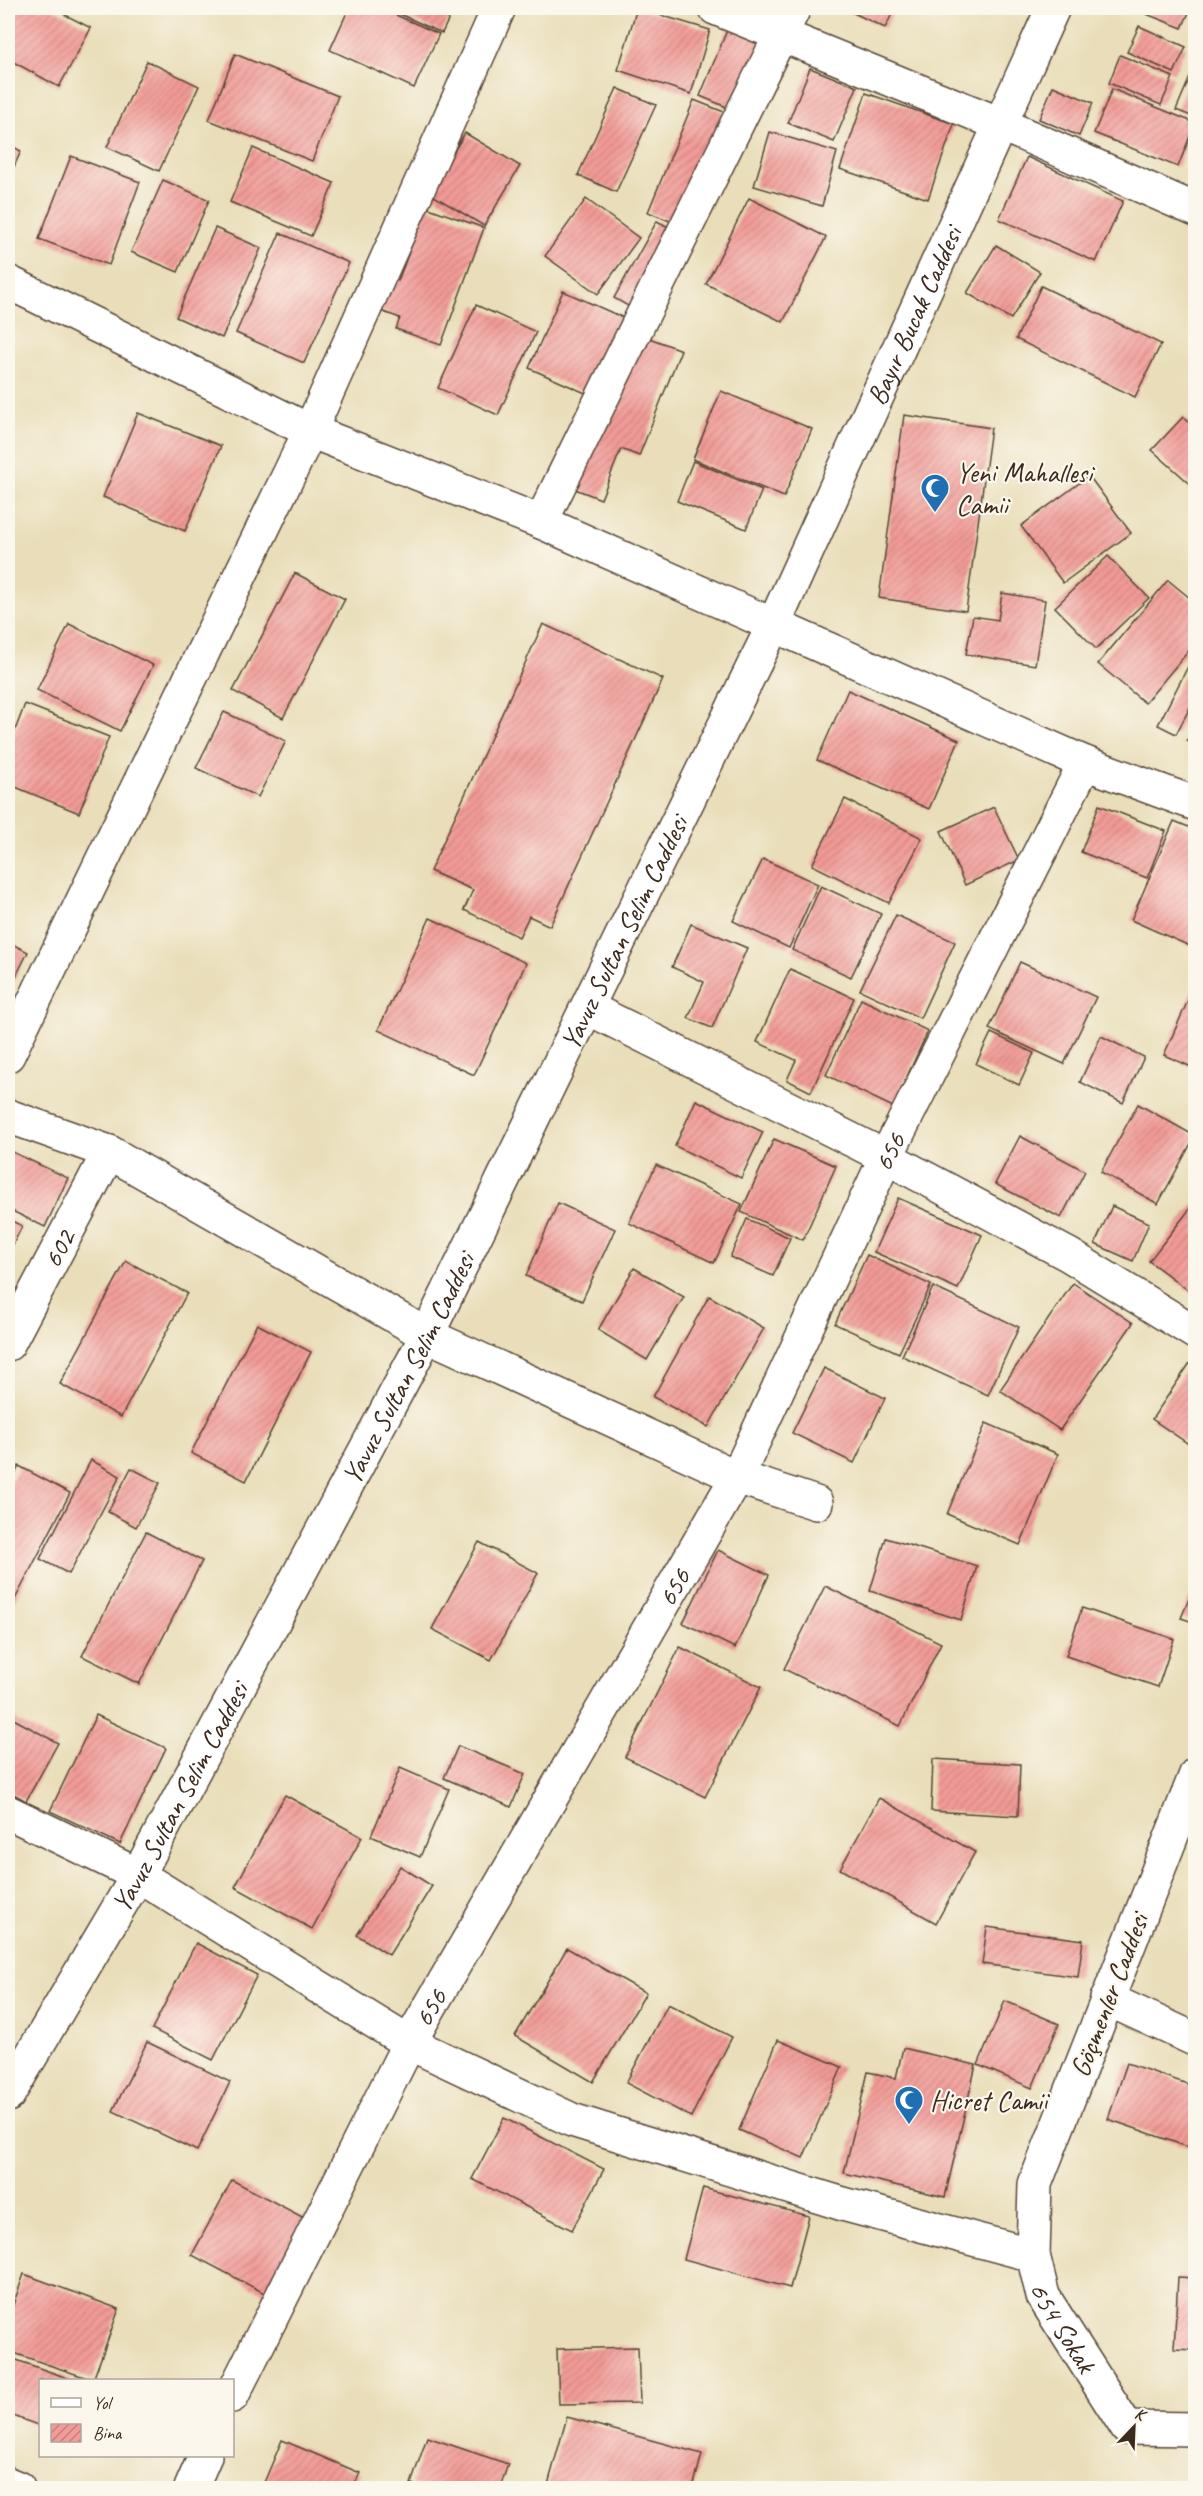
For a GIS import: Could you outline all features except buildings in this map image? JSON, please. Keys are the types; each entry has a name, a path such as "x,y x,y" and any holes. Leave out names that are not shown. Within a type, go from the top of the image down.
{"street":[{"path":"8,1055 310,431 499,8"},
{"path":"715,8 789,20 1000,124 1196,210"},
{"name":"Bayır Bucak Caddesi","path":"774,624 1053,8"},
{"path":"541,522 789,20"},
{"path":"8,282 310,431 541,522 1084,763 1196,804"},
{"name":"Yavuz Sultan Selim Caddesi","path":"8,2096 138,1875 427,1335 774,624"},
{"name":"656","path":"234,2392 409,2043 737,1477 886,1157 1084,763"},
{"path":"588,1008 886,1157 1069,1255 1196,1333"},
{"path":"8,1116 108,1152 427,1335 737,1477 816,1503"},
{"name":"602","path":"8,1344 108,1152"},
{"name":"Göçmenler Caddesi","path":"1033,2255 1035,2184 1196,1774"},
{"path":"8,1812 138,1875 409,2043 572,2120 843,2204 1033,2255"},
{"path":"1107,1999 1196,2040"},
{"name":"654 Sokak","path":"1033,2255 1043,2296 1127,2428 1196,2429"},
{"path":"191,2488 206,2457"},
{"path":"8,2484 18,2488"}],"place":[{"name":"Yeni Mahallesi Camii","path":"935,514"},
{"name":"Hicret Camii","path":"909,2126"}]}
